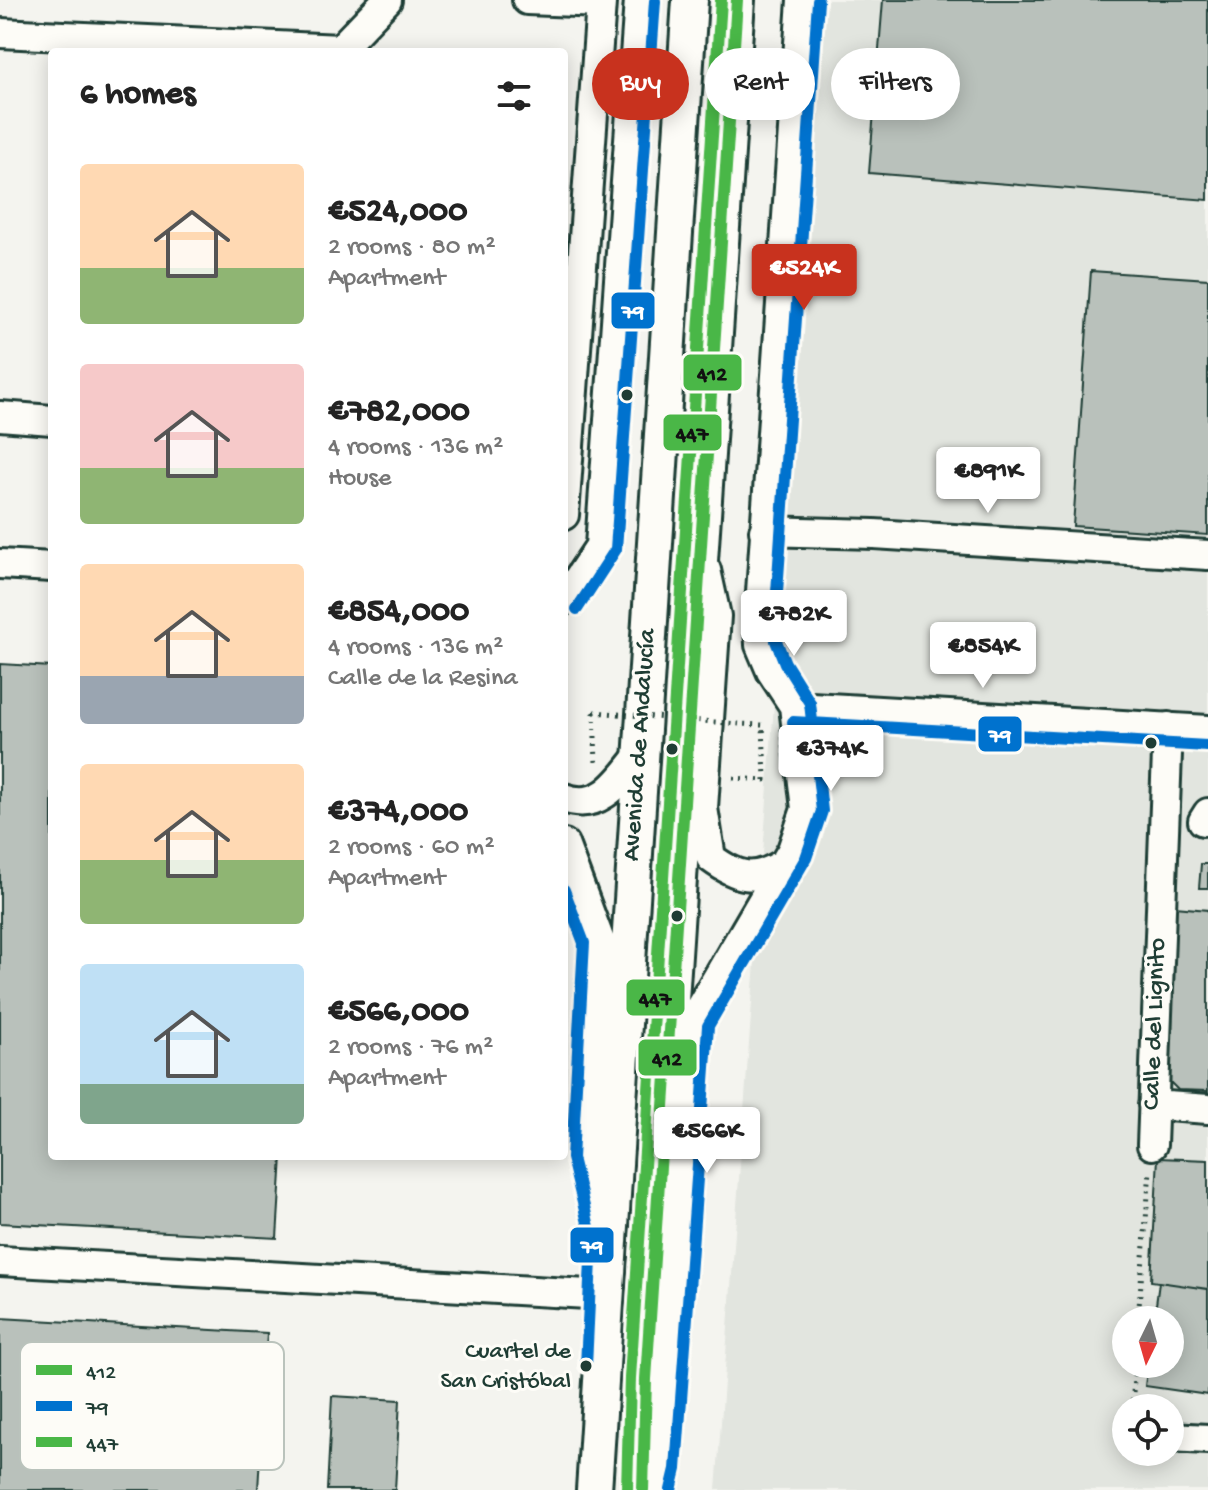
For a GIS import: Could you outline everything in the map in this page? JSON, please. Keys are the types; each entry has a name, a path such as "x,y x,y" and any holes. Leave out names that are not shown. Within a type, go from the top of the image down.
{"main road":[{"name":"Avenida de Andalucía","path":"594,1490 690,0"},
{"name":"Avenida de Andalucía","path":"643,1490 646,1379 703,558 737,0"}],"street":[{"path":"341,48 387,0"},
{"path":"527,0 601,2 568,460"},
{"path":"568,594 600,546 639,0"},
{"path":"655,1490 660,1468 692,1021 783,864 802,828 806,809 794,706 771,671 760,645 764,531 802,0"},
{"path":"0,33 319,48"},
{"path":"0,416 48,420"},
{"path":"764,531 874,534 1208,555"},
{"name":"Avenida de Andalucía","path":"703,558 716,616 703,808 711,858 733,873 753,878 783,864"},
{"path":"0,564 48,567"},
{"path":"794,706 1208,730"},
{"name":"Calle del Lignito","path":"1152,1145 1168,727"},
{"path":"568,799 582,803 606,795 641,754"},
{"path":"568,855 600,941 588,1157 608,1237"},
{"path":"1153,1105 1208,1109"},
{"path":"0,1261 606,1295"},
{"path":"1184,1438 1208,1439"}],"path":[{"path":"597,771 594,712 763,725 765,780 729,778"},
{"name":"Calle del Lignito","path":"1139,1306 1152,1145"}],"shaded area":[{"path":"826,0 1208,0 1208,1490 716,1490"}],"building":[{"path":"883,0 1208,0 1208,200 869,173 873,120 960,120 960,48 879,48"},
{"path":"1091,271 1208,279 1208,535 1073,526"},
{"path":"0,664 48,667 48,1160 282,1160 277,1238 0,1223"},
{"path":"1201,864 1208,864 1208,888 1199,888"},
{"path":"1175,907 1208,910 1208,1091 1178,1090 1165,1077"},
{"path":"1158,1158 1208,1160 1208,1289 1151,1281"},
{"path":"1159,1282 1208,1289 1208,1395 1145,1386 1146,1378 1184,1378 1184,1306 1156,1306"},
{"path":"0,1318 267,1333 266,1342 20,1342 20,1470 259,1470 258,1490 0,1490"},
{"path":"332,1396 400,1400 395,1490 327,1490"}],"transit line":[{"name":"447","path":"627,1490 630,1378 721,0"},
{"name":"412","path":"643,1490 646,1379 737,0"},
{"name":"79","path":"577,609 616,549 655,1"},
{"name":"79","path":"671,1490 676,1469 708,1026 806,858 822,811 810,703 785,663 776,641 775,621 818,1"},
{"name":"79","path":"793,722 1207,746"},
{"name":"79","path":"568,901 584,943 572,1158 592,1239 586,1366"}],"place":[{"name":"Cuartel de San Cristóbal","path":"586,1366"}]}
